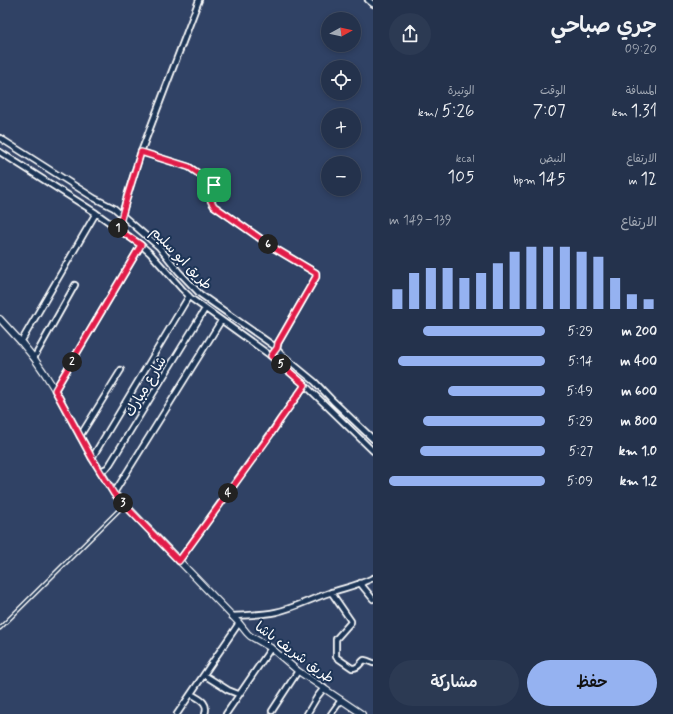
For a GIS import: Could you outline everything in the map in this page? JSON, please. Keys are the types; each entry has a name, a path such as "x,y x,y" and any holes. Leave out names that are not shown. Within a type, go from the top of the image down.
{"street":[{"path":"115,227 122,215 141,152 199,0"},
{"path":"368,0 373,4"},
{"name":"طريق ابو سليم","path":"0,138 94,198 114,208 159,248 195,289 277,348 281,354 315,382 373,440"},
{"name":"طريق ابو سليم","path":"0,152 96,213 141,245 189,296 221,321 271,356 305,385 373,451"},
{"path":"141,152 189,167 211,182 214,185 211,201 214,206 274,248 316,273 316,277 278,343 277,348 271,356"},
{"path":"21,342 96,213"},
{"path":"55,390 141,245"},
{"path":"34,358 75,285"},
{"path":"92,458 189,296"},
{"name":"شارع مبارك","path":"100,471 107,468 110,464 205,309"},
{"name":"طريق شريف باشا","path":"0,320 34,358 55,390 92,458 114,494 239,623 248,635 271,648 298,671 341,700 355,712 362,714"},
{"path":"114,494 221,321"},
{"path":"80,436 121,370"},
{"path":"179,561 305,385"},
{"path":"232,616 277,612 373,578"},
{"path":"360,583 373,599"},
{"path":"331,592 351,621 336,639 336,657 352,668 357,668 364,660 373,663"},
{"path":"177,714 239,623"},
{"path":"226,714 238,694 271,648"},
{"path":"272,712 298,671"},
{"path":"204,675 228,690 238,694"},
{"path":"307,714 324,688"},
{"path":"191,694 204,703 206,708 205,714"},
{"path":"331,714 341,700"}],"lane":[{"path":"0,628 124,504"}],"route":[{"path":"141,152 189,167 214,185 211,201 214,206 274,248 316,273 316,277 278,343 277,348 271,356 305,385 179,561 114,494 92,458 55,390 141,245 115,227 121,219 141,152"}]}
